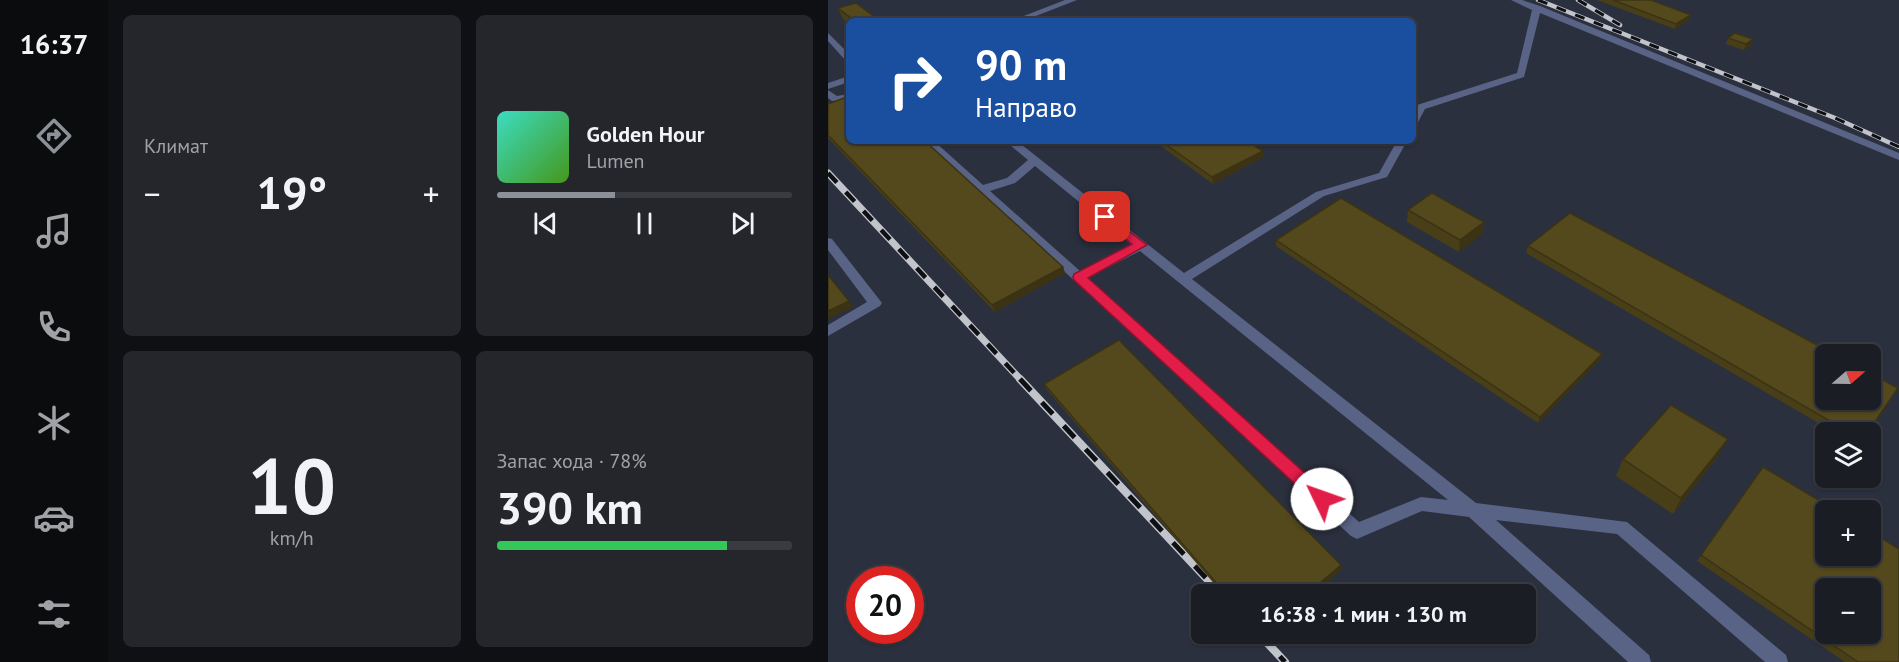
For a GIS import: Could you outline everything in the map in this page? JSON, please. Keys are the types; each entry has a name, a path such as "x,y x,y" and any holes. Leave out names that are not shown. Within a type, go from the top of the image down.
{"lane":[{"path":"1023,18 1073,0"},
{"path":"1515,0 1899,157"},
{"path":"1416,116 1421,107 1521,75 1537,8"},
{"path":"828,36 846,56"},
{"path":"828,86 846,80"},
{"path":"828,93 835,99 846,97"},
{"path":"931,144 1357,531 1421,504 1621,527 1779,662"},
{"path":"1014,144 1474,511 1642,662"},
{"path":"1183,279 1320,194 1383,175 1400,144"},
{"path":"981,189 999,186 1019,177 1034,160"},
{"path":"828,243 875,303 828,331"},
{"path":"1079,277 1141,245"}],"shaded area":[{"path":"828,0 1899,0 1899,662 828,662"}],"building":[{"path":"1613,0 1651,0 1691,15 1676,24"},
{"path":"856,3 876,18 851,18 838,8"},
{"path":"1735,33 1753,39 1746,44 1728,38"},
{"path":"846,97 846,144 928,144 1063,267 992,305 828,135 828,104"},
{"path":"1165,144 1252,144 1263,151 1212,177"},
{"path":"1432,193 1484,222 1460,240 1408,210"},
{"path":"1341,198 1602,354 1540,417 1276,240"},
{"path":"1570,213 1815,344 1815,410 1881,410 1881,379 1898,388 1875,422 1832,422 1528,246"},
{"path":"828,275 849,301 828,311"},
{"path":"1119,340 1341,565 1319,584 1217,584 1044,384"},
{"path":"1671,405 1728,439 1681,498 1623,459"},
{"path":"1763,467 1818,500 1815,500 1815,566 1881,566 1881,538 1899,549 1899,662 1858,662 1832,644 1881,644 1881,578 1815,578 1815,633 1701,555"}],"railway":[{"path":"1538,0 1835,118 1899,147"},
{"path":"1578,0 1620,25"},
{"path":"828,173 1021,380"},
{"path":"1020,379 1212,584"},
{"path":"1268,644 1285,662"}],"route":[{"path":"1105,217 1141,245 1079,277 1322,499"}]}
